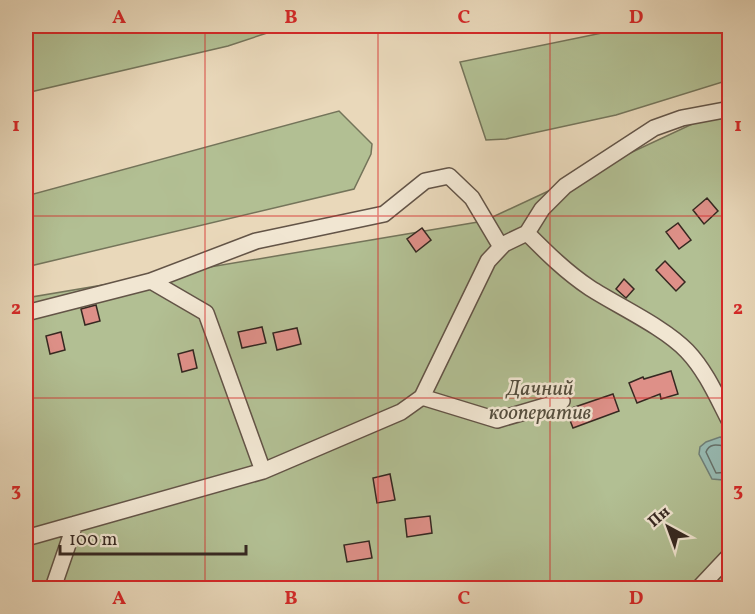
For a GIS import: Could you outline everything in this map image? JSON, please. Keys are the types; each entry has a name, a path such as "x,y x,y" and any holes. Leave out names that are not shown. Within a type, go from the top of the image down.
{"street":[{"path":"26,538 263,471 401,412 422,397 488,261 501,247 527,233 543,209 565,186 654,128 682,117 729,109"},
{"path":"26,313 151,281 256,241 384,214 424,181 449,176 472,198 501,247"},
{"path":"527,233 558,265 685,349 705,373 729,422"},
{"path":"151,281 206,313 263,471"},
{"path":"422,397 497,420 562,401"},
{"path":"55,588 54,585 75,524"},
{"path":"699,588 729,555"}],"green space":[{"path":"26,26 279,26 270,32 228,46 26,93"},
{"path":"636,26 729,26 729,80 616,115 506,139 486,140 460,62"},
{"path":"339,111 372,144 371,154 354,189 26,267 26,196"},
{"name":"Дачний кооператив","path":"729,118 729,588 26,588 26,298 484,221 703,119"}],"water":[{"path":"720,437 727,440 729,445 729,478 723,480 712,479 699,454 700,447 706,442"}],"building":[{"path":"707,198 718,211 704,224 693,210"},
{"path":"678,223 691,240 679,249 666,232"},
{"path":"422,228 431,240 416,252 407,239"},
{"path":"665,261 685,282 676,291 656,270"},
{"path":"624,279 634,289 626,298 616,289"},
{"path":"96,305 100,321 85,325 81,309"},
{"path":"262,327 266,343 242,348 238,332"},
{"path":"297,328 301,344 277,350 273,333"},
{"path":"61,332 65,350 50,354 46,336"},
{"path":"193,350 197,368 182,372 178,354"},
{"path":"671,371 678,394 661,399 660,394 637,403 629,383 643,377 644,379"},
{"path":"613,394 619,411 573,428 566,410"},
{"path":"390,474 395,500 377,503 373,478"},
{"path":"430,516 432,533 407,537 405,519"},
{"path":"369,541 372,558 347,562 344,545"}]}
